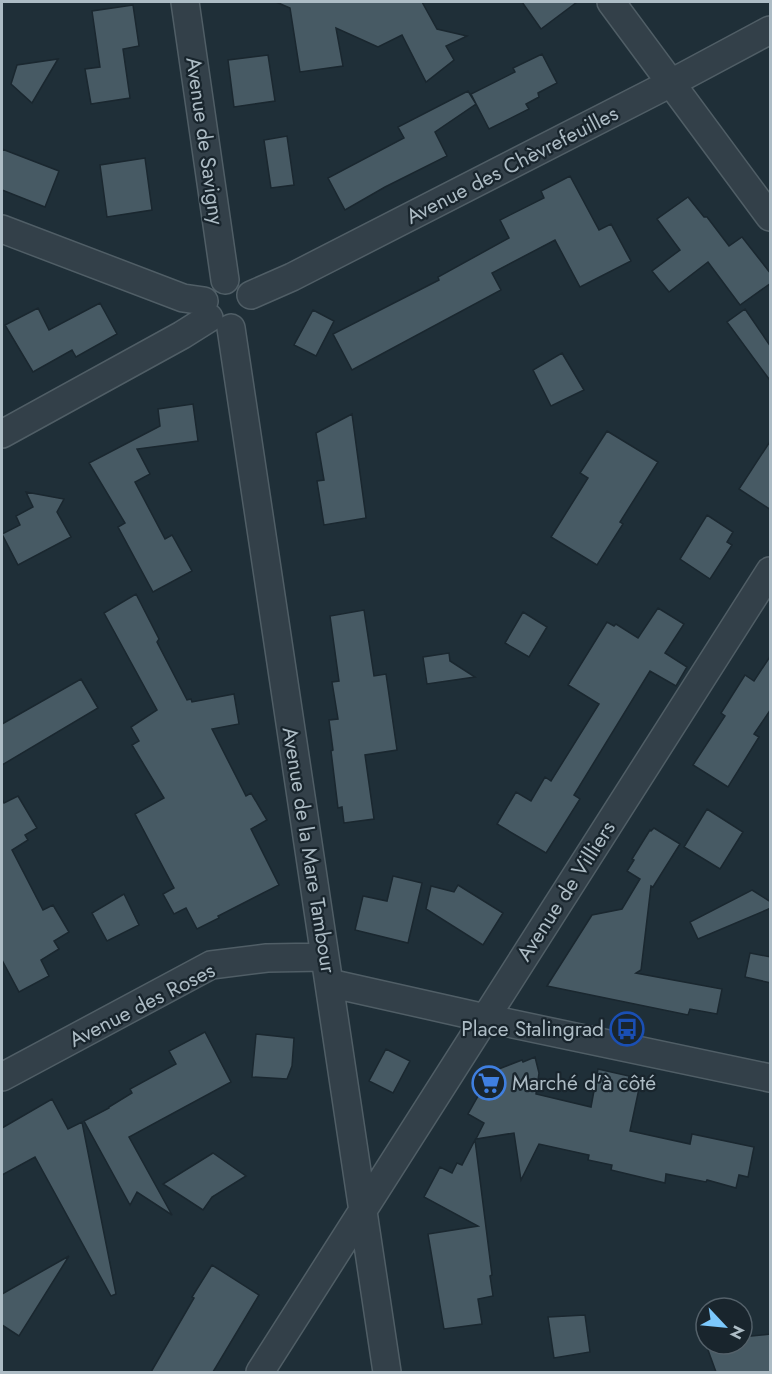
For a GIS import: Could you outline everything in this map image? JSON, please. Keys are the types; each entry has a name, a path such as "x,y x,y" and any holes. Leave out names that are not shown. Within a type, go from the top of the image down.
{"street":[{"name":"Avenue de Savigny","path":"185,2 225,280"},
{"path":"611,2 771,217"},
{"name":"Avenue des Chèvrefeuilles","path":"251,295 291,277 771,30"},
{"path":"2,230 183,298 215,316 239,325 246,320 252,303 251,295 241,283 225,280 215,283 207,291 215,316"},
{"path":"2,434 215,316"},
{"name":"Avenue de la Mare Tambour","path":"215,316 327,970 387,1372"},
{"name":"Avenue de Villiers","path":"260,1372 771,571"},
{"name":"Avenue des Roses","path":"2,1077 210,966 267,958 327,970 485,1018 771,1078"}],"building":[{"path":"276,2 422,2 437,29 467,36 446,46 454,60 426,82 402,35 378,47 336,28 343,66 300,72 290,8"},
{"path":"522,2 577,2 541,29"},
{"path":"133,5 139,46 123,49 130,98 91,104 85,69 100,67 92,11"},
{"path":"542,54 557,83 538,93 539,97 526,104 529,109 489,129 471,94 515,72 513,68"},
{"path":"268,55 275,101 234,107 228,60"},
{"path":"58,59 32,103 11,84 17,65"},
{"path":"468,91 476,104 435,132 447,156 345,210 328,178 404,138 398,127"},
{"path":"287,136 294,185 271,188 264,140"},
{"path":"2,149 59,171 45,207 2,190"},
{"path":"145,158 152,210 107,217 100,165"},
{"path":"570,176 599,230 611,224 631,261 580,287 555,240 492,273 501,290 352,370 333,334 439,280 438,277 509,238 500,220 544,198 541,191"},
{"path":"688,197 729,246 742,237 771,274 771,283 740,305 708,262 669,292 652,271 680,250 657,219"},
{"path":"100,303 117,334 76,357 72,350 33,372 5,325 38,308 49,330"},
{"path":"745,309 771,347 771,378 769,379 727,322"},
{"path":"313,310 334,321 316,356 294,345"},
{"path":"562,353 584,390 551,406 533,370"},
{"path":"193,404 198,441 137,449 150,474 135,482 165,539 172,535 192,571 153,592 118,527 125,523 89,463 160,426 158,409"},
{"path":"352,414 366,518 324,525 317,481 324,480 316,433"},
{"path":"607,431 658,462 620,522 623,524 597,565 551,537 588,478 580,473"},
{"path":"771,440 771,510 739,489"},
{"path":"26,492 64,499 57,512 71,537 18,565 2,534 20,525 16,516 33,507"},
{"path":"707,515 733,532 727,542 732,545 710,579 680,559"},
{"path":"136,594 159,639 157,642 187,700 191,699 192,702 234,694 239,724 212,729 246,796 251,793 267,820 251,829 279,885 197,929 186,908 174,914 163,894 174,888 135,814 164,798 132,745 139,741 131,727 157,710 104,613"},
{"path":"658,608 684,624 665,653 687,667 676,686 650,671 574,795 580,799 546,853 497,824 516,792 531,801 545,777 551,781 599,704 568,685 607,622 614,626 616,624 638,638"},
{"path":"364,610 374,676 386,674 397,750 365,755 374,819 344,823 342,807 338,808 331,751 333,750 329,720 338,719 332,682 339,681 330,616"},
{"path":"523,612 547,627 529,657 505,643"},
{"path":"449,653 450,661 475,677 427,684 423,657"},
{"path":"771,655 771,709 754,734 759,737 728,787 693,765 725,716 721,713 745,675 754,681"},
{"path":"81,679 98,708 2,765 2,724"},
{"path":"18,796 37,828 25,835 28,840 12,850 43,910 53,905 69,932 54,941 59,949 41,960 49,976 19,992 2,960 2,799 4,803"},
{"path":"707,809 743,832 720,869 684,847"},
{"path":"654,828 680,844 653,887 651,886 641,970 636,973 722,989 717,1014 690,1009 688,1015 547,986 592,915 622,909 640,879 627,871 650,830"},
{"path":"393,876 422,883 408,943 355,930 363,896 387,901"},
{"path":"458,885 503,913 483,945 426,909 431,886 454,892"},
{"path":"752,890 771,902 771,908 698,939 690,922"},
{"path":"124,894 139,925 107,941 92,913"},
{"path":"750,953 771,957 771,983 745,977"},
{"path":"205,1032 231,1082 129,1137 172,1215 137,1192 130,1205 84,1121 132,1093 130,1089 176,1064 169,1051"},
{"path":"256,1034 294,1038 292,1066 287,1079 252,1077"},
{"path":"386,1049 410,1061 393,1093 369,1081"},
{"path":"535,1057 539,1073 536,1094 591,1107 598,1069 629,1076 628,1081 640,1084 630,1131 690,1144 692,1134 754,1147 748,1177 739,1175 736,1188 707,1180 706,1182 666,1174 665,1183 611,1170 612,1165 588,1160 589,1155 539,1144 521,1180 514,1133 476,1139 484,1123 468,1114 482,1089 478,1077"},
{"path":"52,1099 68,1129 82,1122 116,1294 111,1296 35,1157 2,1175 2,1128"},
{"path":"475,1140 493,1296 478,1299 482,1324 444,1329 428,1234 478,1226 424,1197 440,1167 452,1173 457,1163 462,1165"},
{"path":"213,1153 246,1176 212,1197 203,1210 163,1184"},
{"path":"69,1256 19,1336 2,1325 2,1294"},
{"path":"212,1265 259,1295 213,1372 151,1372 194,1298 192,1297"},
{"path":"585,1315 590,1352 554,1358 548,1317"},
{"path":"771,1334 771,1372 716,1372 710,1356 754,1356 754,1336"}],"place":[{"name":"Place Stalingrad","path":"627,1029"},
{"name":"Marché d'à côté","path":"489,1083"}]}
